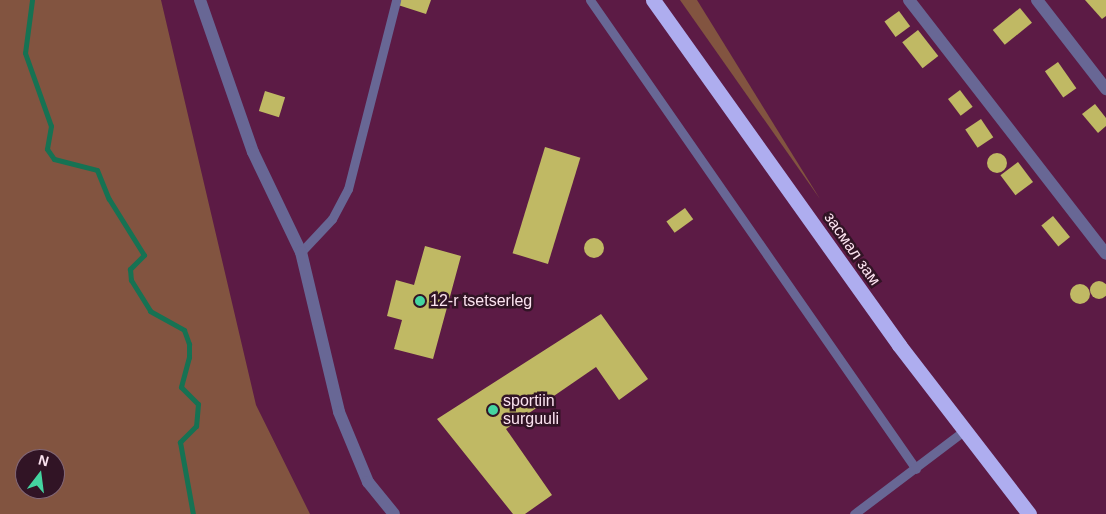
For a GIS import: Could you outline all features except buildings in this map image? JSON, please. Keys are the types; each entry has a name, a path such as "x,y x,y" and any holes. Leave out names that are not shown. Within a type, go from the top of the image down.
{"highway":[{"name":"засмал зам","path":"653,0 899,345 1029,514"}],"street":[{"path":"200,0 253,152 301,252 339,412 368,482 394,514"},
{"path":"909,0 1106,254"},
{"path":"1037,0 1106,89"}],"lane":[{"path":"301,252 332,219 348,189 396,0"},
{"path":"590,0 916,469"},
{"path":"854,514 916,469 965,430"}],"shaded area":[{"path":"0,0 161,0 256,405 310,514 0,514"},
{"path":"680,0 697,0 820,199"}],"waterway":[{"path":"32,0 25,53 51,126 47,149 54,159 97,170 109,199 144,255 130,269 131,280 150,311 184,330 189,344 189,357 181,387 198,404 196,426 180,442 193,514"}],"place":[{"name":"12-r tsetserleg","path":"420,301"},
{"name":"sportiin surguuli","path":"493,410"}]}
